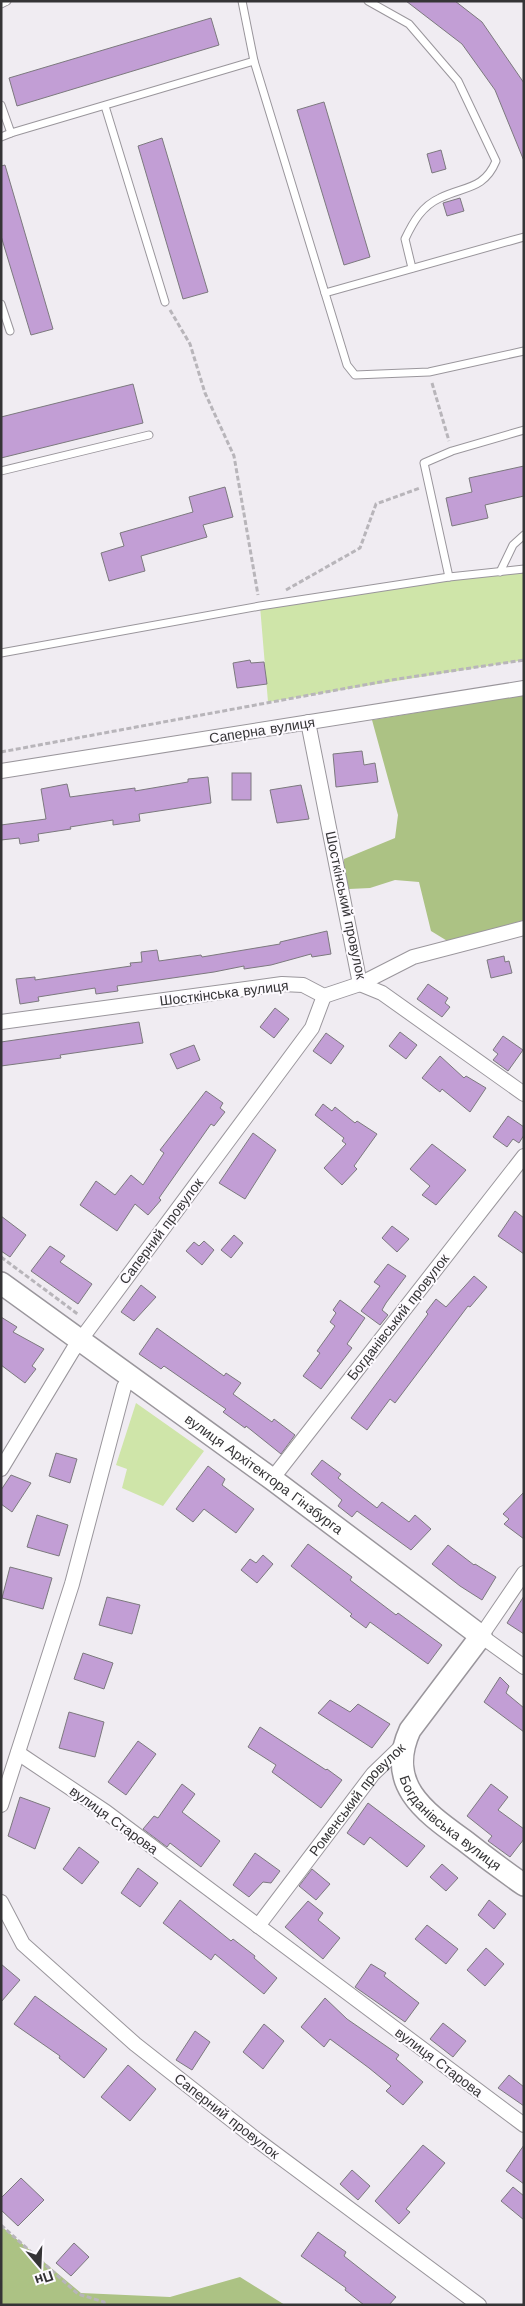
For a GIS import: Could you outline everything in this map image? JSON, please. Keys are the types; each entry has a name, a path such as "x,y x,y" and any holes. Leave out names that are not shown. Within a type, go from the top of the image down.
{"main road":[{"name":"вулиця Архітектора Гінзбурга","path":"1,1283 86,1332 131,1377 272,1479 480,1636"},
{"name":"Роменський провулок","path":"403,1745 410,1730 480,1636"},
{"name":"Богданівська вулиця","path":"403,1745 401,1763 405,1781 413,1797 422,1808 524,1885"}],"street":[{"name":"Саперна вулиця","path":"1,771 524,688"},
{"name":"Шосткінський провулок","path":"308,722 360,984 382,993 524,1094"},
{"path":"324,996 360,984 413,957 524,928"},
{"name":"Шосткінська вулиця","path":"1,1022 282,984 303,985 324,996"},
{"name":"Саперний провулок","path":"1,1468 86,1332 312,1028 324,996"},
{"name":"Богданівський провулок","path":"272,1479 524,1156"},
{"path":"1,1805 72,1584 124,1387 131,1377"},
{"name":"Роменський провулок","path":"480,1636 524,1573"},
{"name":"вулиця Архітектора Гінзбурга","path":"480,1636 524,1667"},
{"name":"Роменський провулок","path":"258,1926 373,1774 403,1745"},
{"name":"вулиця Старова","path":"18,1752 106,1812 524,2125"},
{"name":"Саперний провулок","path":"1,1902 23,1944 135,2044 258,2140 478,2305"}],"lane":[{"path":"1,4 7,1"},
{"path":"242,1 254,61 347,365 355,374 429,372 524,351"},
{"path":"368,1 409,24 458,81 496,161 492,171 484,180 474,186 439,198 425,208 414,221 405,239 412,268"},
{"path":"1,137 254,61"},
{"path":"1,105 11,133"},
{"path":"105,106 165,302"},
{"path":"324,293 524,237"},
{"path":"1,304 10,331"},
{"path":"449,577 424,463 452,451 524,430"},
{"path":"1,471 149,435"},
{"path":"500,572 513,545 524,535"},
{"path":"1,653 260,606 449,577 524,569"}],"path":[{"path":"165,302 190,344 205,393 234,456 260,606"},
{"path":"429,372 452,451"},
{"path":"284,592 360,548 376,504 428,485"},
{"path":"1,752 382,681 524,660"},
{"path":"1,1257 86,1332"},
{"path":"1,2225 78,2294 104,2302 105,2305"}],"green space":[{"path":"524,569 524,660 268,702 260,606"},
{"path":"524,695 524,920 449,942 431,931 419,882 395,880 370,888 349,889 344,873 344,859 395,838 398,815 372,720"},
{"path":"136,1403 204,1451 163,1506 122,1488 127,1469 116,1465"},
{"path":"1,2226 81,2293 170,2297 240,2277 285,2305 1,2305"}],"building":[{"path":"406,1 455,1 482,22 524,83 524,161 495,90 462,44"},
{"path":"211,18 219,45 17,106 9,78"},
{"path":"324,102 370,257 344,265 297,110"},
{"path":"162,138 208,292 183,299 138,146"},
{"path":"441,150 446,169 432,173 427,154"},
{"path":"5,165 53,329 31,335 1,236 1,166"},
{"path":"460,198 464,211 447,216 443,203"},
{"path":"133,384 143,423 1,458 1,417"},
{"path":"524,466 524,496 485,505 488,518 452,526 446,498 472,492 469,478"},
{"path":"225,487 233,517 203,525 207,537 141,556 145,571 109,581 101,553 124,546 120,533 193,512 189,497"},
{"path":"250,660 251,663 264,662 267,684 237,688 233,663"},
{"path":"362,751 364,765 375,763 378,782 336,787 333,754"},
{"path":"232,773 251,773 251,800 232,800"},
{"path":"208,777 211,803 139,814 140,821 113,825 113,820 38,834 39,841 20,844 19,838 1,840 1,825 46,819 41,789 67,784 70,797 135,788 135,791 188,782 188,779"},
{"path":"301,785 309,819 277,823 270,790"},
{"path":"327,931 331,954 312,957 311,954 271,965 244,969 244,966 117,986 118,991 96,994 95,988 38,997 39,1001 20,1004 16,979 35,977 35,980 131,966 130,963 142,962 141,952 157,950 159,961 201,955 202,957 280,944 280,942"},
{"path":"504,956 505,962 509,961 512,973 491,978 487,960"},
{"path":"428,984 448,998 445,1003 450,1007 442,1017 417,999"},
{"path":"275,1008 289,1019 274,1038 260,1027"},
{"path":"139,1022 143,1043 60,1055 61,1058 1,1066 1,1042"},
{"path":"400,1032 417,1045 406,1059 389,1046"},
{"path":"326,1033 344,1046 331,1064 313,1051"},
{"path":"503,1036 523,1050 508,1071 493,1060 498,1054 493,1050"},
{"path":"194,1045 200,1060 177,1069 170,1054"},
{"path":"440,1056 464,1078 466,1076 486,1088 470,1112 442,1089 440,1092 422,1078"},
{"path":"206,1091 223,1103 220,1108 225,1112 214,1126 211,1124 159,1198 161,1200 148,1215 135,1204 117,1231 80,1205 96,1181 115,1195 131,1175 143,1185 164,1153 160,1150"},
{"path":"323,1104 332,1111 335,1107 355,1123 357,1121 377,1134 354,1166 357,1169 342,1185 324,1168 346,1144 342,1141 344,1138 315,1115"},
{"path":"508,1116 524,1127 524,1135 519,1143 513,1139 507,1147 493,1137"},
{"path":"253,1133 276,1150 245,1199 219,1183"},
{"path":"432,1144 466,1170 436,1205 422,1195 430,1186 410,1169"},
{"path":"515,1211 524,1218 524,1254 498,1236"},
{"path":"1,1216 26,1235 10,1257 1,1251"},
{"path":"392,1226 409,1239 397,1252 382,1238"},
{"path":"234,1235 243,1243 231,1258 221,1250"},
{"path":"204,1241 214,1250 202,1265 186,1251 194,1242 199,1246"},
{"path":"50,1246 65,1256 60,1262 92,1284 78,1304 31,1271"},
{"path":"388,1264 406,1276 382,1310 388,1315 380,1325 361,1311 380,1286 374,1282"},
{"path":"474,1276 487,1287 470,1307 468,1306 395,1403 390,1399 367,1430 351,1418 428,1314 426,1312 436,1299 446,1307"},
{"path":"141,1285 156,1297 134,1321 121,1312"},
{"path":"340,1300 365,1318 347,1344 352,1348 321,1389 303,1376 320,1353 317,1351 335,1326 330,1322 336,1313 333,1310"},
{"path":"1,1317 17,1327 13,1332 44,1349 32,1366 36,1369 25,1383 1,1365"},
{"path":"157,1328 224,1376 226,1373 241,1383 233,1394 272,1422 274,1419 295,1435 281,1454 246,1426 245,1428 223,1412 226,1409 164,1366 161,1369 139,1354"},
{"path":"56,1453 77,1459 70,1483 49,1476"},
{"path":"322,1460 341,1474 338,1478 377,1508 382,1502 409,1522 415,1515 431,1529 411,1550 357,1511 352,1517 338,1506 342,1500 311,1474"},
{"path":"208,1466 225,1479 222,1485 254,1509 236,1533 204,1509 193,1522 176,1509"},
{"path":"11,1475 31,1483 12,1512 1,1504 1,1490"},
{"path":"524,1492 524,1539 504,1524 509,1519 503,1514"},
{"path":"37,1515 68,1525 59,1556 27,1547"},
{"path":"308,1544 352,1577 350,1580 396,1615 398,1613 442,1645 428,1664 370,1622 366,1628 350,1616 352,1614 291,1566"},
{"path":"448,1545 474,1565 496,1577 482,1600 432,1564"},
{"path":"263,1555 273,1564 257,1583 241,1570 250,1559 256,1563"},
{"path":"10,1567 52,1578 43,1609 2,1598"},
{"path":"524,1596 524,1634 507,1623"},
{"path":"107,1597 140,1605 132,1634 99,1625"},
{"path":"83,1653 113,1663 104,1689 74,1679"},
{"path":"500,1677 509,1686 506,1693 524,1708 524,1732 484,1702"},
{"path":"330,1700 350,1712 358,1704 390,1724 372,1748 318,1713"},
{"path":"69,1712 104,1722 95,1757 59,1748"},
{"path":"260,1727 342,1780 321,1808 272,1772 276,1765 248,1747"},
{"path":"138,1741 156,1754 126,1795 108,1782"},
{"path":"182,1784 195,1794 182,1812 220,1841 201,1867 170,1843 167,1847 143,1829 154,1816 158,1818"},
{"path":"491,1784 508,1797 498,1810 524,1829 524,1839 510,1857 488,1841 492,1836 467,1816"},
{"path":"20,1797 50,1808 35,1849 8,1836"},
{"path":"368,1803 425,1846 407,1867 370,1837 364,1845 347,1833"},
{"path":"79,1847 99,1862 82,1884 63,1869"},
{"path":"255,1853 280,1871 271,1883 263,1882 249,1897 233,1885"},
{"path":"442,1864 458,1878 446,1891 430,1877"},
{"path":"138,1868 158,1883 140,1907 121,1893"},
{"path":"312,1869 330,1884 316,1900 299,1886"},
{"path":"180,1900 231,1941 233,1939 255,1956 254,1958 277,1978 264,1994 215,1954 211,1960 163,1923"},
{"path":"489,1900 506,1914 494,1929 478,1915"},
{"path":"308,1901 323,1913 318,1920 340,1938 323,1959 285,1927"},
{"path":"427,1925 458,1949 446,1964 415,1939"},
{"path":"486,1948 504,1964 485,1986 467,1970"},
{"path":"1,1964 20,1980 1,2002"},
{"path":"371,1964 386,1973 384,1976 419,2003 405,2022 355,1987"},
{"path":"35,1996 107,2049 84,2078 59,2058 60,2056 14,2024"},
{"path":"325,1998 347,2019 399,2055 396,2059 423,2082 403,2105 386,2091 391,2086 369,2068 330,2039 324,2047 301,2027"},
{"path":"443,2023 466,2041 453,2057 430,2039"},
{"path":"264,2024 284,2041 263,2069 243,2052"},
{"path":"195,2031 210,2042 192,2070 176,2060"},
{"path":"128,2065 156,2089 130,2121 101,2097"},
{"path":"509,2075 524,2087 524,2106 498,2088"},
{"path":"423,2145 445,2163 406,2209 410,2212 399,2224 375,2201"},
{"path":"524,2145 524,2184 506,2171"},
{"path":"352,2170 370,2186 358,2200 340,2184"},
{"path":"21,2178 44,2200 18,2226 1,2210 1,2198"},
{"path":"513,2187 524,2196 524,2220 501,2201"},
{"path":"318,2232 346,2252 344,2256 396,2297 389,2305 364,2305 345,2290 346,2288 301,2256"},
{"path":"74,2243 89,2257 71,2276 56,2263"}]}
